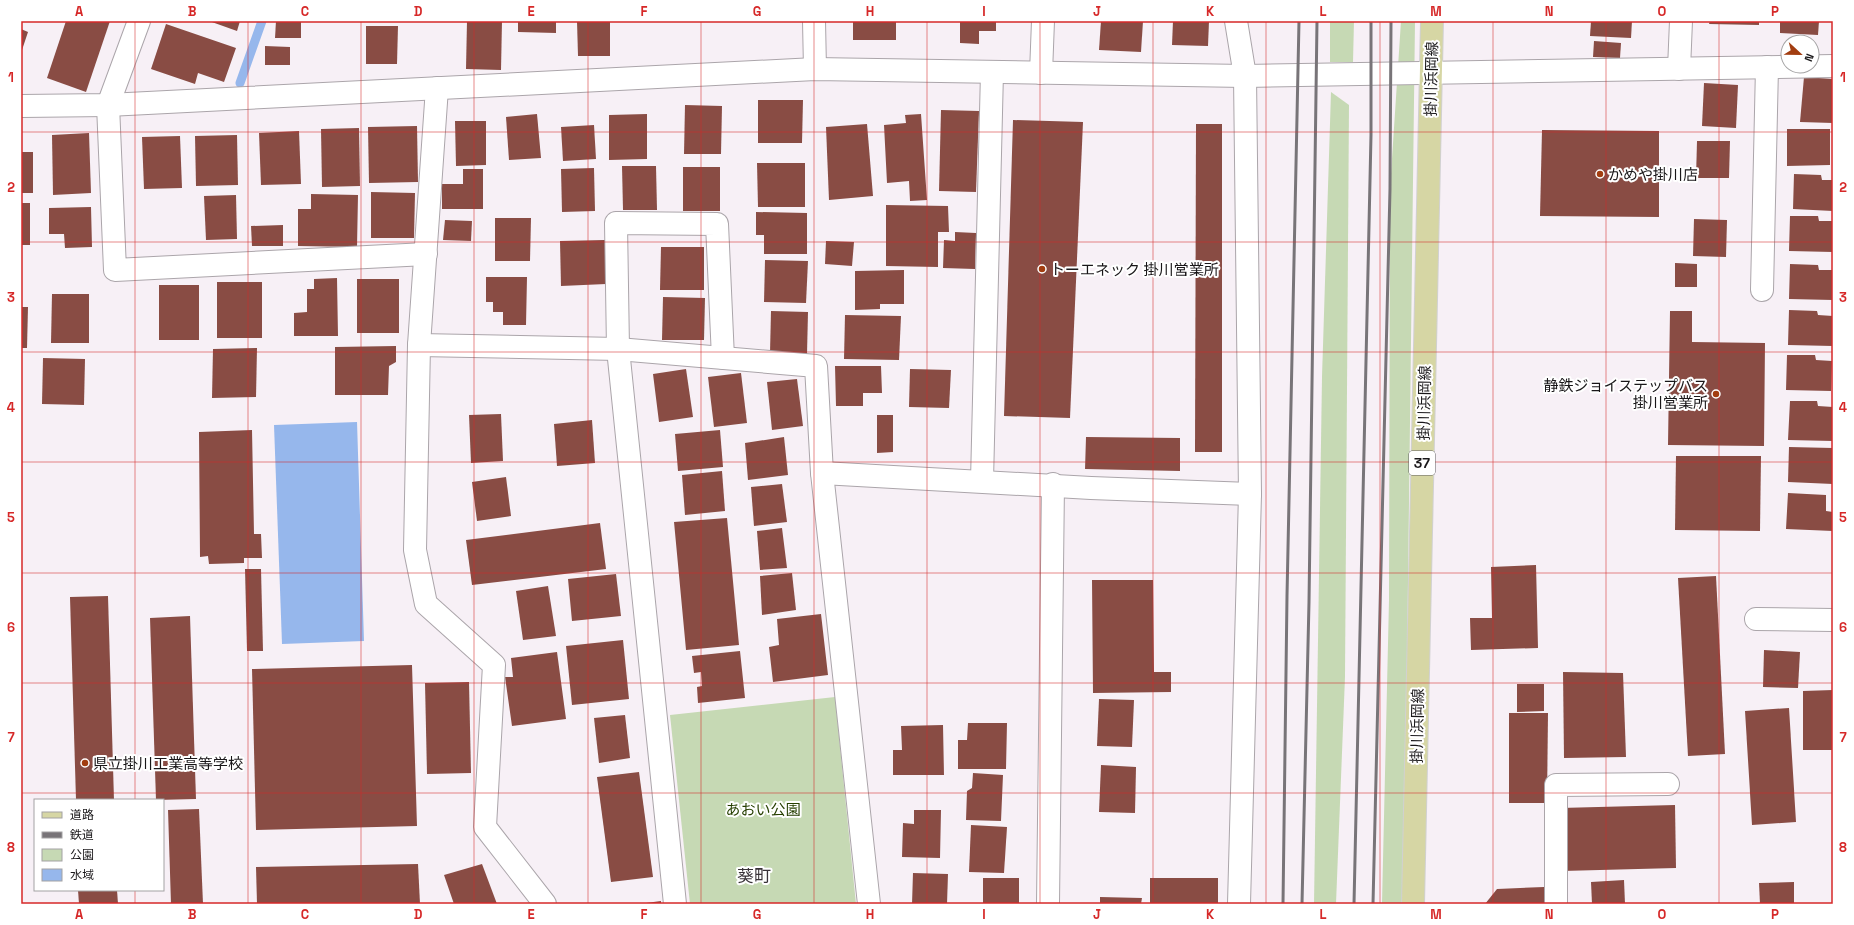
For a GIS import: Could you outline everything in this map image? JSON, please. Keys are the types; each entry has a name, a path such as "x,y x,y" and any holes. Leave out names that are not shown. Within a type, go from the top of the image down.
{"main road":[{"name":"掛川浜岡線","path":"1413,904 1432,21"}],"street":[{"path":"139,21 108,105 114,270 426,254"},
{"path":"814,21 815,69"},
{"path":"1041,73 1044,21"},
{"path":"1236,21 1245,76 1250,494 1239,904"},
{"path":"1679,69 1681,21"},
{"path":"21,106 108,105 815,69 1245,76 1833,66"},
{"path":"1762,290 1767,67"},
{"path":"982,481 992,72"},
{"path":"437,88 419,345 415,550 426,604 494,665 485,827 545,904"},
{"path":"675,904 618,349 616,223 717,224 723,358"},
{"path":"419,345 618,349 816,366 822,473 869,904"},
{"path":"822,473 1053,484 1092,488 1250,494"},
{"path":"1048,904 1053,484"},
{"path":"1756,619 1833,620"},
{"path":"1556,904 1556,786 1668,784"}],"green space":[{"path":"1330,21 1354,21 1353,62 1330,62"},
{"path":"1401,21 1415,21 1404,904 1382,904 1389,600 1390,189"},
{"path":"1331,92 1349,105 1345,677 1336,904 1314,904 1322,377"},
{"name":"あおい公園","path":"835,697 856,904 690,904 670,715"}],"water":[{"path":"357,422 364,641 282,644 274,425"}],"building":[{"path":"66,21 110,21 86,92 47,78"},
{"path":"209,21 240,21 237,31"},
{"path":"276,21 301,21 301,38 275,38"},
{"path":"467,21 502,21 501,70 466,69"},
{"path":"518,21 556,21 556,33 518,32"},
{"path":"577,21 610,21 610,56 578,56"},
{"path":"853,21 896,21 896,40 853,40"},
{"path":"960,21 996,21 996,31 979,31 979,44 960,43"},
{"path":"1101,21 1143,21 1141,52 1099,50"},
{"path":"1173,21 1209,21 1208,46 1172,45"},
{"path":"1591,21 1632,21 1631,38 1590,36"},
{"path":"1710,21 1759,21 1759,25 1709,24"},
{"path":"1780,21 1819,21 1818,34 1780,33"},
{"path":"166,24 236,48 224,82 198,73 195,84 151,69"},
{"path":"366,26 398,26 397,64 366,64"},
{"path":"21,29 28,32 21,53"},
{"path":"1594,41 1621,43 1620,58 1593,57"},
{"path":"265,46 290,47 290,65 265,65"},
{"path":"1804,77 1833,79 1833,123 1800,122"},
{"path":"1704,83 1738,85 1736,128 1702,126"},
{"path":"758,100 803,100 802,143 758,143"},
{"path":"685,105 722,106 721,154 684,154"},
{"path":"941,110 979,111 976,192 939,191"},
{"path":"537,114 541,158 509,160 506,117"},
{"path":"647,114 647,159 609,160 609,115"},
{"path":"921,114 927,200 910,201 909,181 887,183 884,125 906,123 905,115"},
{"name":"トーエネック 掛川営業所","path":"1013,120 1083,122 1070,418 1004,416"},
{"path":"455,121 486,121 486,165 456,166"},
{"path":"867,124 873,196 829,200 826,127"},
{"path":"1196,124 1222,124 1222,452 1195,452"},
{"path":"594,125 596,159 563,161 561,127"},
{"path":"417,126 418,182 369,183 368,127"},
{"path":"359,128 360,186 322,187 321,129"},
{"path":"1787,129 1830,129 1830,165 1787,166"},
{"name":"かめや掛川店","path":"1542,130 1659,131 1659,217 1540,216"},
{"path":"299,131 301,184 261,185 259,133"},
{"path":"89,133 91,193 53,195 52,135"},
{"path":"237,135 238,185 196,186 195,136"},
{"path":"180,136 182,188 144,189 142,137"},
{"path":"1697,141 1730,141 1729,178 1696,178"},
{"path":"21,152 33,152 33,193 21,193"},
{"path":"757,163 805,163 805,207 758,207"},
{"path":"622,166 656,166 657,210 623,210"},
{"path":"683,167 720,167 720,211 683,211"},
{"path":"594,168 595,211 562,212 561,169"},
{"path":"463,169 483,169 483,209 442,209 442,184 463,184"},
{"path":"1794,174 1821,175 1822,180 1833,180 1833,211 1793,209"},
{"path":"371,192 415,193 414,238 371,238"},
{"path":"311,194 358,195 357,247 298,246 298,209 311,209"},
{"path":"236,195 237,239 206,240 204,196"},
{"path":"21,203 30,203 30,245 21,245"},
{"path":"886,205 948,206 949,232 938,232 938,267 886,266"},
{"path":"91,207 92,247 65,248 64,234 49,234 49,208"},
{"path":"756,212 807,213 807,254 764,254 764,235 756,235"},
{"path":"1790,216 1818,216 1819,221 1833,221 1833,252 1789,251"},
{"path":"495,218 531,218 530,261 495,261"},
{"path":"1694,219 1727,220 1726,257 1693,256"},
{"path":"445,220 472,221 471,241 443,240"},
{"path":"283,225 283,246 252,246 251,226"},
{"path":"955,232 976,233 975,269 943,268 944,240 955,241"},
{"path":"605,240 606,284 561,286 560,241"},
{"path":"826,241 854,242 852,266 825,264"},
{"path":"661,247 704,247 704,290 660,290"},
{"path":"765,260 808,261 806,303 764,302"},
{"path":"1675,263 1697,264 1697,287 1675,287"},
{"path":"1790,264 1818,265 1819,270 1833,270 1833,300 1789,299"},
{"path":"904,270 904,304 880,304 880,309 855,310 855,271"},
{"path":"486,277 527,277 526,325 503,325 503,312 493,312 493,302 486,302"},
{"path":"337,278 338,336 294,336 294,313 307,312 307,289 314,289 314,279"},
{"path":"357,279 399,279 399,333 357,333"},
{"path":"217,282 262,282 262,338 217,338"},
{"path":"159,285 199,285 199,340 159,340"},
{"path":"52,294 89,294 89,343 51,343"},
{"path":"663,297 705,298 704,340 662,340"},
{"path":"21,307 28,307 27,348 21,348"},
{"path":"1789,310 1817,311 1818,315 1833,316 1833,346 1788,345"},
{"path":"771,311 808,312 807,354 770,353"},
{"name":"静鉄ジョイステップバス 掛川営業所","path":"1670,311 1692,311 1692,342 1765,343 1764,446 1668,445"},
{"path":"845,315 901,316 899,360 844,359"},
{"path":"396,346 396,362 389,366 388,395 335,395 335,347"},
{"path":"257,348 256,397 212,398 213,349"},
{"path":"1787,355 1815,355 1816,360 1832,361 1831,391 1786,390"},
{"path":"43,358 85,359 84,405 42,404"},
{"path":"835,366 881,366 882,393 863,393 863,406 836,406"},
{"path":"686,369 693,417 659,422 653,374"},
{"path":"910,369 951,370 949,408 909,407"},
{"path":"741,373 747,423 714,427 708,377"},
{"path":"797,379 803,426 772,430 767,382"},
{"path":"1790,401 1817,401 1818,406 1833,407 1833,441 1788,440"},
{"path":"501,414 503,461 471,463 469,415"},
{"path":"877,415 893,415 893,452 877,453"},
{"path":"592,420 595,463 557,466 554,424"},
{"path":"252,430 254,534 261,534 262,558 244,558 244,563 209,564 208,556 200,557 199,432"},
{"path":"720,430 723,467 678,471 675,434"},
{"path":"784,437 788,475 748,480 745,443"},
{"path":"1086,437 1180,438 1180,471 1085,469"},
{"path":"1789,447 1833,448 1833,484 1788,482"},
{"path":"1676,456 1761,456 1760,531 1675,530"},
{"path":"722,471 725,511 685,515 682,475"},
{"path":"506,477 511,516 477,521 472,482"},
{"path":"782,484 787,522 754,526 751,487"},
{"path":"1788,493 1826,495 1826,511 1833,512 1833,531 1786,529"},
{"path":"727,518 739,645 686,650 674,522"},
{"path":"600,523 606,569 472,585 466,540"},
{"path":"782,528 787,568 760,570 757,531"},
{"path":"1536,565 1538,648 1471,650 1470,618 1492,618 1491,567"},
{"path":"245,569 261,569 263,651 247,651"},
{"path":"792,573 796,610 762,615 760,576"},
{"path":"616,574 621,616 572,621 568,579"},
{"path":"1716,576 1725,754 1688,756 1678,578"},
{"path":"1092,580 1153,580 1154,672 1171,672 1171,692 1093,693"},
{"path":"548,586 556,636 523,640 516,591"},
{"path":"108,596 114,799 76,799 70,597"},
{"path":"821,614 828,675 773,682 769,647 779,645 777,619"},
{"path":"190,616 196,799 156,799 150,618"},
{"path":"623,640 629,699 572,705 566,646"},
{"path":"1764,650 1800,652 1798,688 1763,687"},
{"path":"740,651 745,698 698,703 697,687 702,686 701,672 694,673 692,656"},
{"path":"557,652 566,719 512,726 505,677 513,677 511,658"},
{"path":"412,665 417,826 256,830 252,669"},
{"path":"1563,672 1623,673 1626,757 1564,758"},
{"path":"469,682 471,773 427,774 425,683"},
{"path":"1517,684 1544,684 1544,711 1517,712"},
{"path":"1833,690 1833,750 1803,750 1803,691"},
{"path":"1099,699 1134,700 1132,747 1097,746"},
{"path":"1789,708 1796,822 1752,825 1745,711"},
{"path":"1509,713 1548,713 1547,803 1509,803"},
{"path":"625,715 630,758 599,763 594,718"},
{"path":"968,723 1007,723 1006,769 958,769 958,740 967,740"},
{"path":"943,725 944,775 893,775 893,750 902,750 901,726"},
{"path":"1101,765 1136,767 1135,813 1099,812"},
{"path":"639,772 653,877 611,882 597,777"},
{"path":"973,773 1003,775 1001,821 966,820 967,791 972,788"},
{"path":"1675,805 1676,868 1562,871 1560,808"},
{"path":"199,809 203,904 171,904 168,810"},
{"path":"914,810 941,810 940,858 902,857 903,823 914,824"},
{"path":"971,825 1007,827 1004,873 969,872"},
{"path":"418,864 420,904 257,904 256,867"},
{"path":"482,864 497,904 454,904 444,875"},
{"path":"913,873 948,874 947,904 912,904"},
{"path":"983,878 1019,878 1019,904 983,904"},
{"path":"1150,878 1218,878 1218,904 1150,904"},
{"path":"1624,880 1625,904 1592,904 1591,882"},
{"path":"1794,882 1794,904 1760,904 1759,883"},
{"path":"1544,887 1544,904 1485,904 1497,889"},
{"path":"78,891 117,891 118,904 79,904"},
{"path":"1100,897 1142,898 1141,904 1100,904"},
{"path":"661,901 661,904 646,904 646,903"}],"waterway":[{"path":"240,83 262,21"}],"railway":[{"path":"1283,904 1287,596 1299,21"},
{"path":"1302,904 1309,602 1317,21"},
{"path":"1354,904 1371,135 1371,21"},
{"path":"1373,904 1390,189 1391,21"}],"place":[{"name":"かめや掛川店","path":"1600,174"},
{"name":"トーエネック 掛川営業所","path":"1042,269"},
{"name":"静鉄ジョイステップバス 掛川営業所","path":"1716,394"},
{"name":"県立掛川工業高等学校","path":"85,763"}],"district":[{"name":"葵町","path":"754,876"}]}
